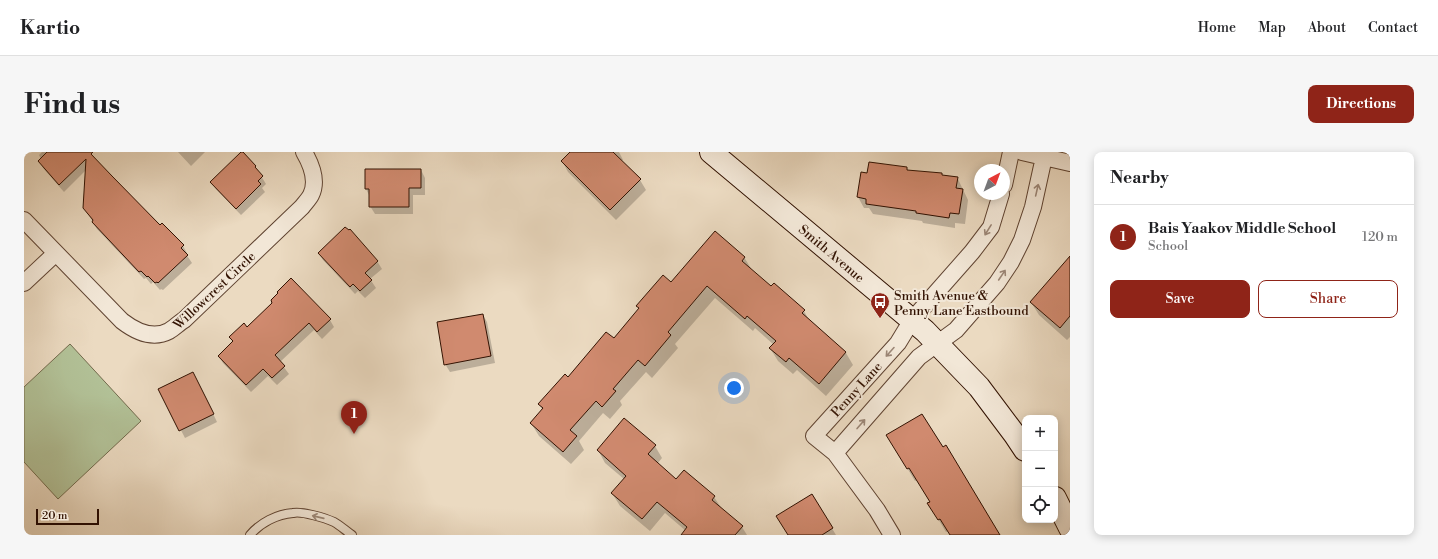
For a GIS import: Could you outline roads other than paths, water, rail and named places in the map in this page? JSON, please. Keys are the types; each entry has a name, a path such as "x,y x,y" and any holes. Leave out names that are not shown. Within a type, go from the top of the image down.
{"main road":[{"name":"Smith Avenue","path":"711,152 912,320 938,344 979,387 1022,445"},
{"path":"1058,504 1070,528"}],"street":[{"name":"Willowcrest Circle","path":"24,220 122,321 136,332 153,335 168,332 184,320 302,208 312,194 314,178 304,152"},
{"path":"1008,164 1011,152"},
{"path":"1022,152 1070,163"},
{"name":"Penny Lane","path":"835,453 919,357 956,330 997,283 1011,262 1022,240 1033,208 1044,157"},
{"name":"Penny Lane","path":"892,535 835,453 814,436 898,343 912,320 948,281 982,240 991,227 999,200"},
{"path":"24,283 56,254"}],"lane":[{"path":"250,535 254,530 273,518 293,512 321,517 335,523 352,535"}],"place":[{"name":"Smith Avenue & Penny Lane Eastbound","path":"880,319"},
{"name":"Bais Yaakov Middle School","path":"354,434"}]}
